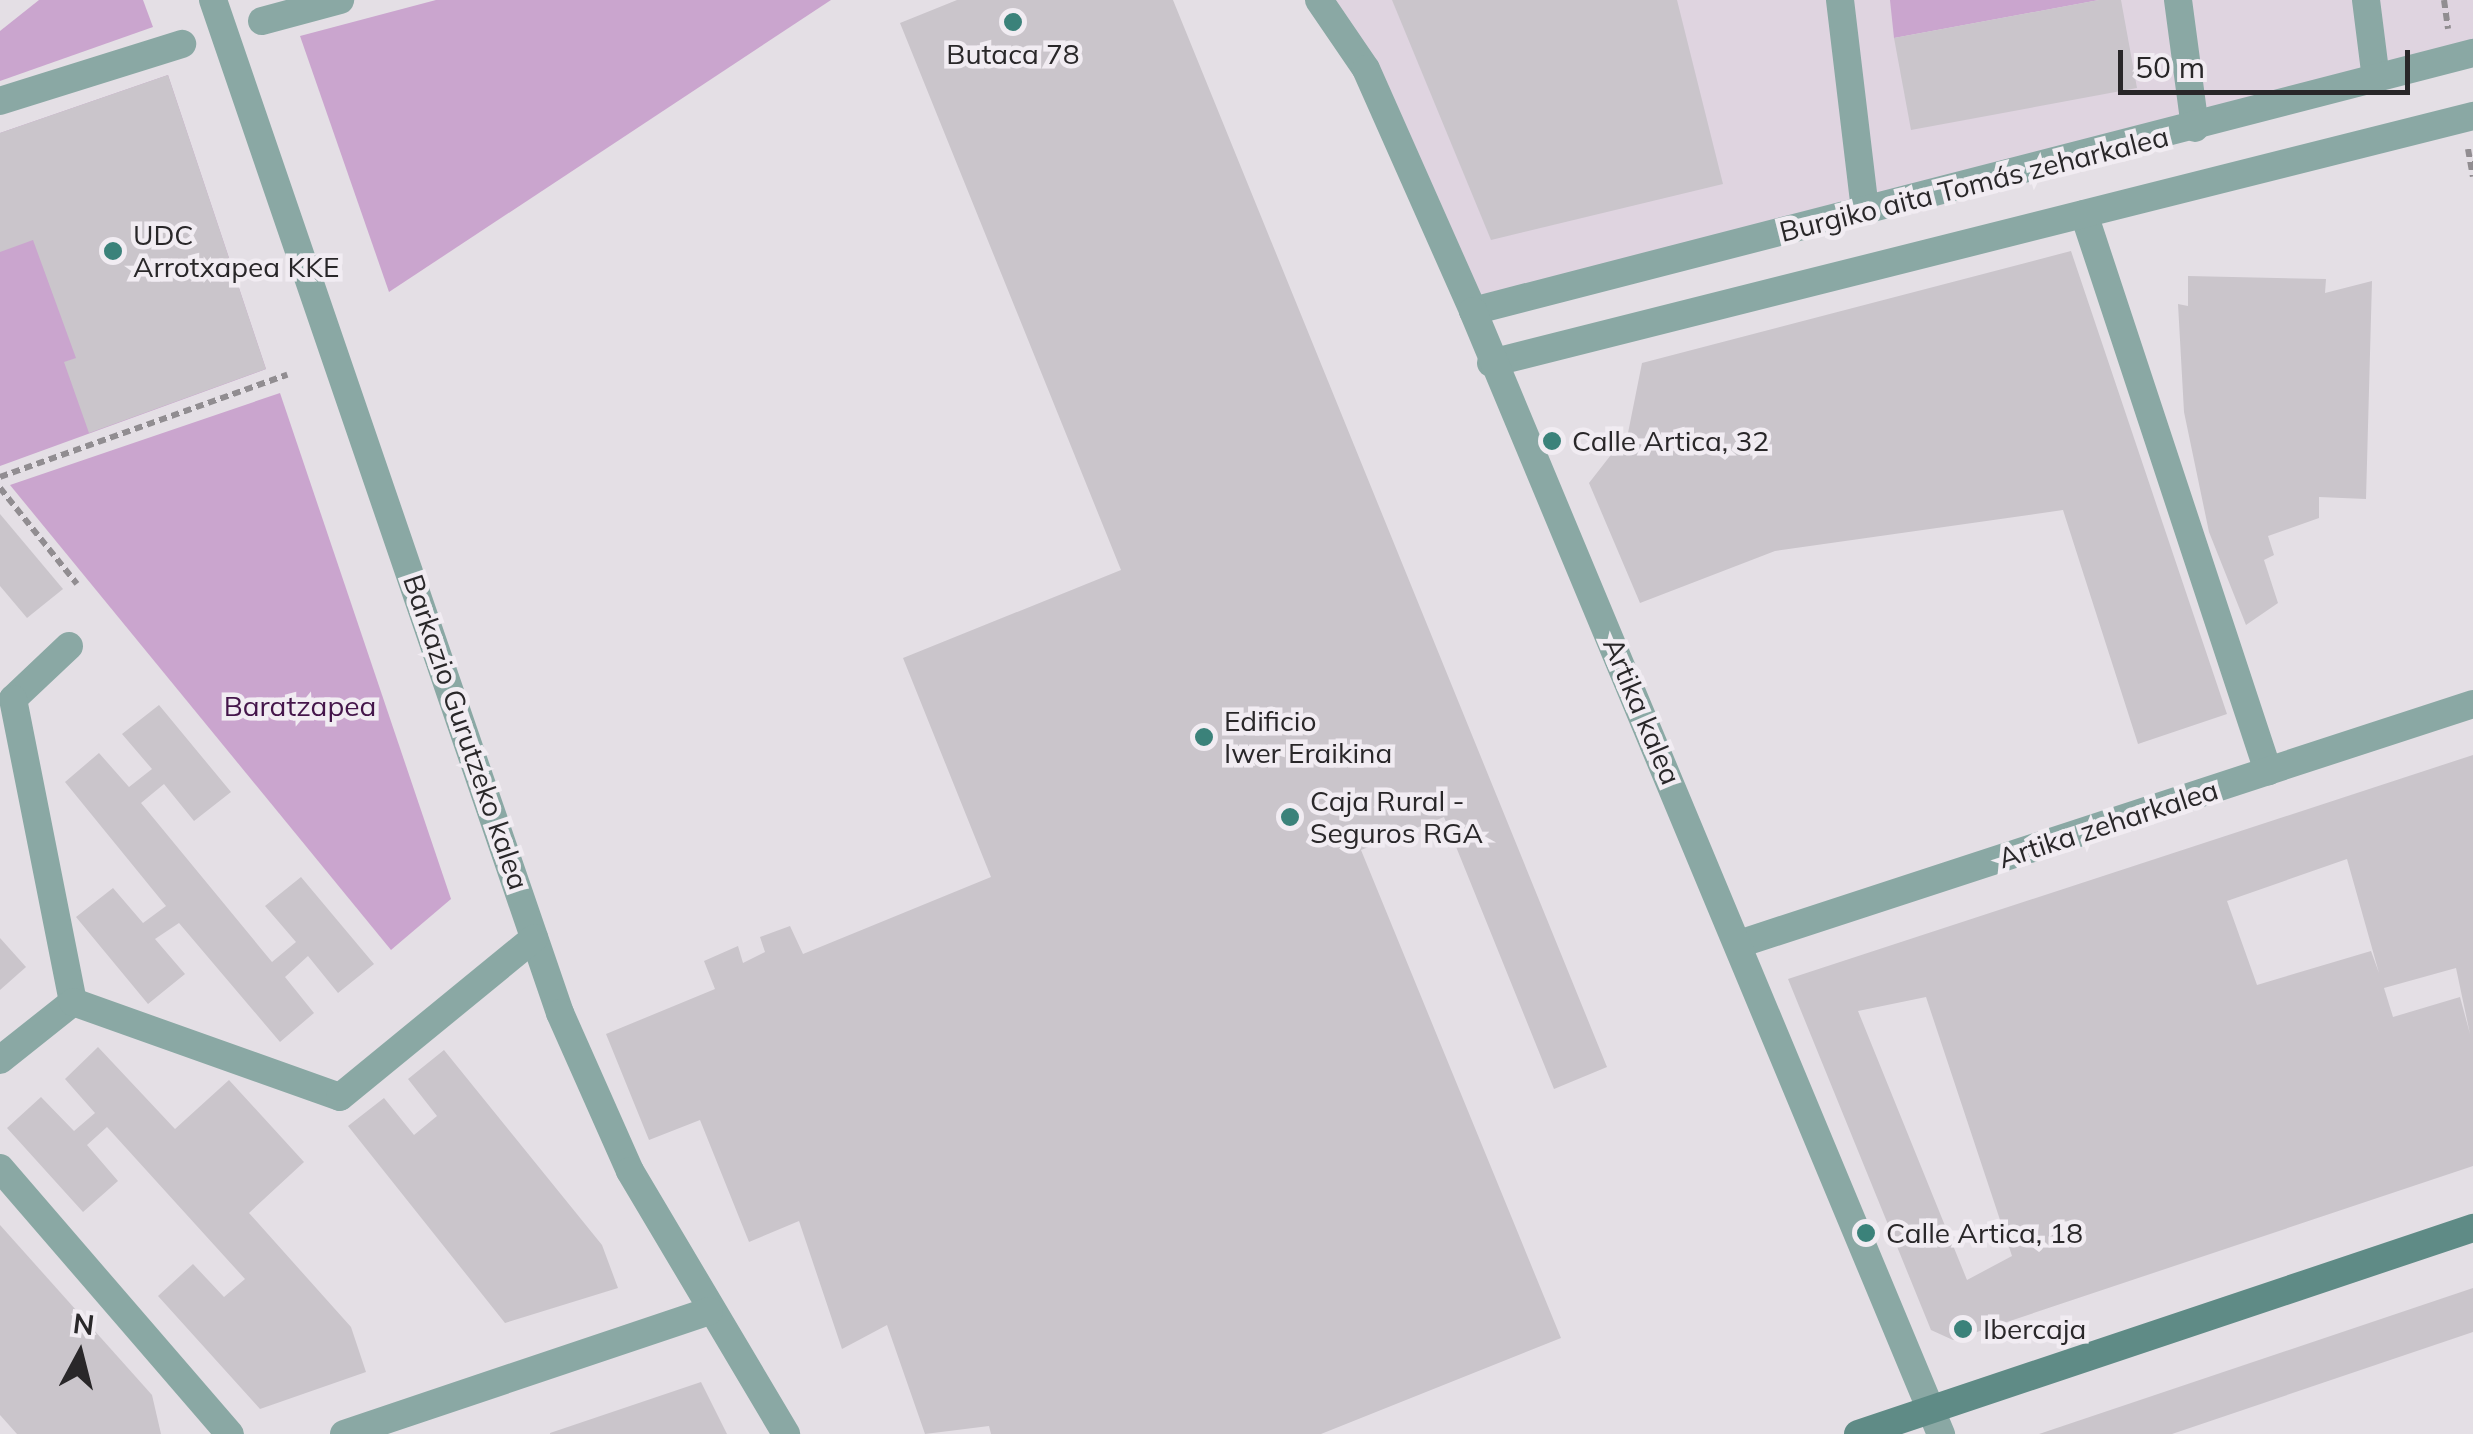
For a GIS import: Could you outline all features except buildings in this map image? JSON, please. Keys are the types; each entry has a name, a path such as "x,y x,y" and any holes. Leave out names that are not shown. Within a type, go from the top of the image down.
{"main road":[{"path":"1858,1434 1937,1423 2473,1228"}],"street":[{"name":"Barkazio Gurutzeko kalea","path":"213,0 534,938 630,1171 786,1434"},
{"path":"262,21 340,0"},
{"name":"Artika kalea","path":"1318,0 1366,69 1473,310 1492,363 1742,943 1937,1423"},
{"path":"1840,0 1865,211"},
{"path":"2178,0 2196,128"},
{"path":"2366,0 2376,79"},
{"path":"0,101 182,44"},
{"name":"Burgiko aita Tomás zeharkalea","path":"1473,310 2196,128 2473,53"},
{"name":"Burgiko aita Tomás zeharkalea","path":"1492,363 2473,116"},
{"path":"2084,214 2268,771"},
{"path":"69,646 13,699 73,1002"},
{"name":"Artika zeharkalea","path":"1742,943 2473,704"},
{"path":"73,1002 340,1097 534,938"},
{"path":"0,1060 73,1002"},
{"path":"0,1168 230,1434"},
{"path":"344,1434 710,1310"}],"path":[{"path":"0,477 287,375"},
{"path":"0,488 77,584"}],"shaded area":[{"path":"1318,0 2473,0 2473,56 1473,311"}],"green space":[{"path":"39,0 143,0 153,27 0,81 0,31"},
{"path":"436,0 831,0 389,292 300,36"},
{"path":"1890,0 2099,0 1894,38"},
{"name":"UDC Arrotxapea KKE","path":"168,75 266,369 0,466 0,133"},
{"name":"Baratzapea","path":"280,393 451,899 391,950 10,485"}],"place":[{"name":"Butaca 78","path":"1013,22"},
{"name":"UDC Arrotxapea KKE","path":"113,251"},
{"name":"Calle Artica, 32","path":"1552,441"},
{"name":"Edificio Iwer Eraikina","path":"1204,737"},
{"name":"Caja Rural - Seguros RGA","path":"1290,817"},
{"name":"Calle Artica, 18","path":"1866,1233"},
{"name":"Ibercaja","path":"1963,1329"}]}
